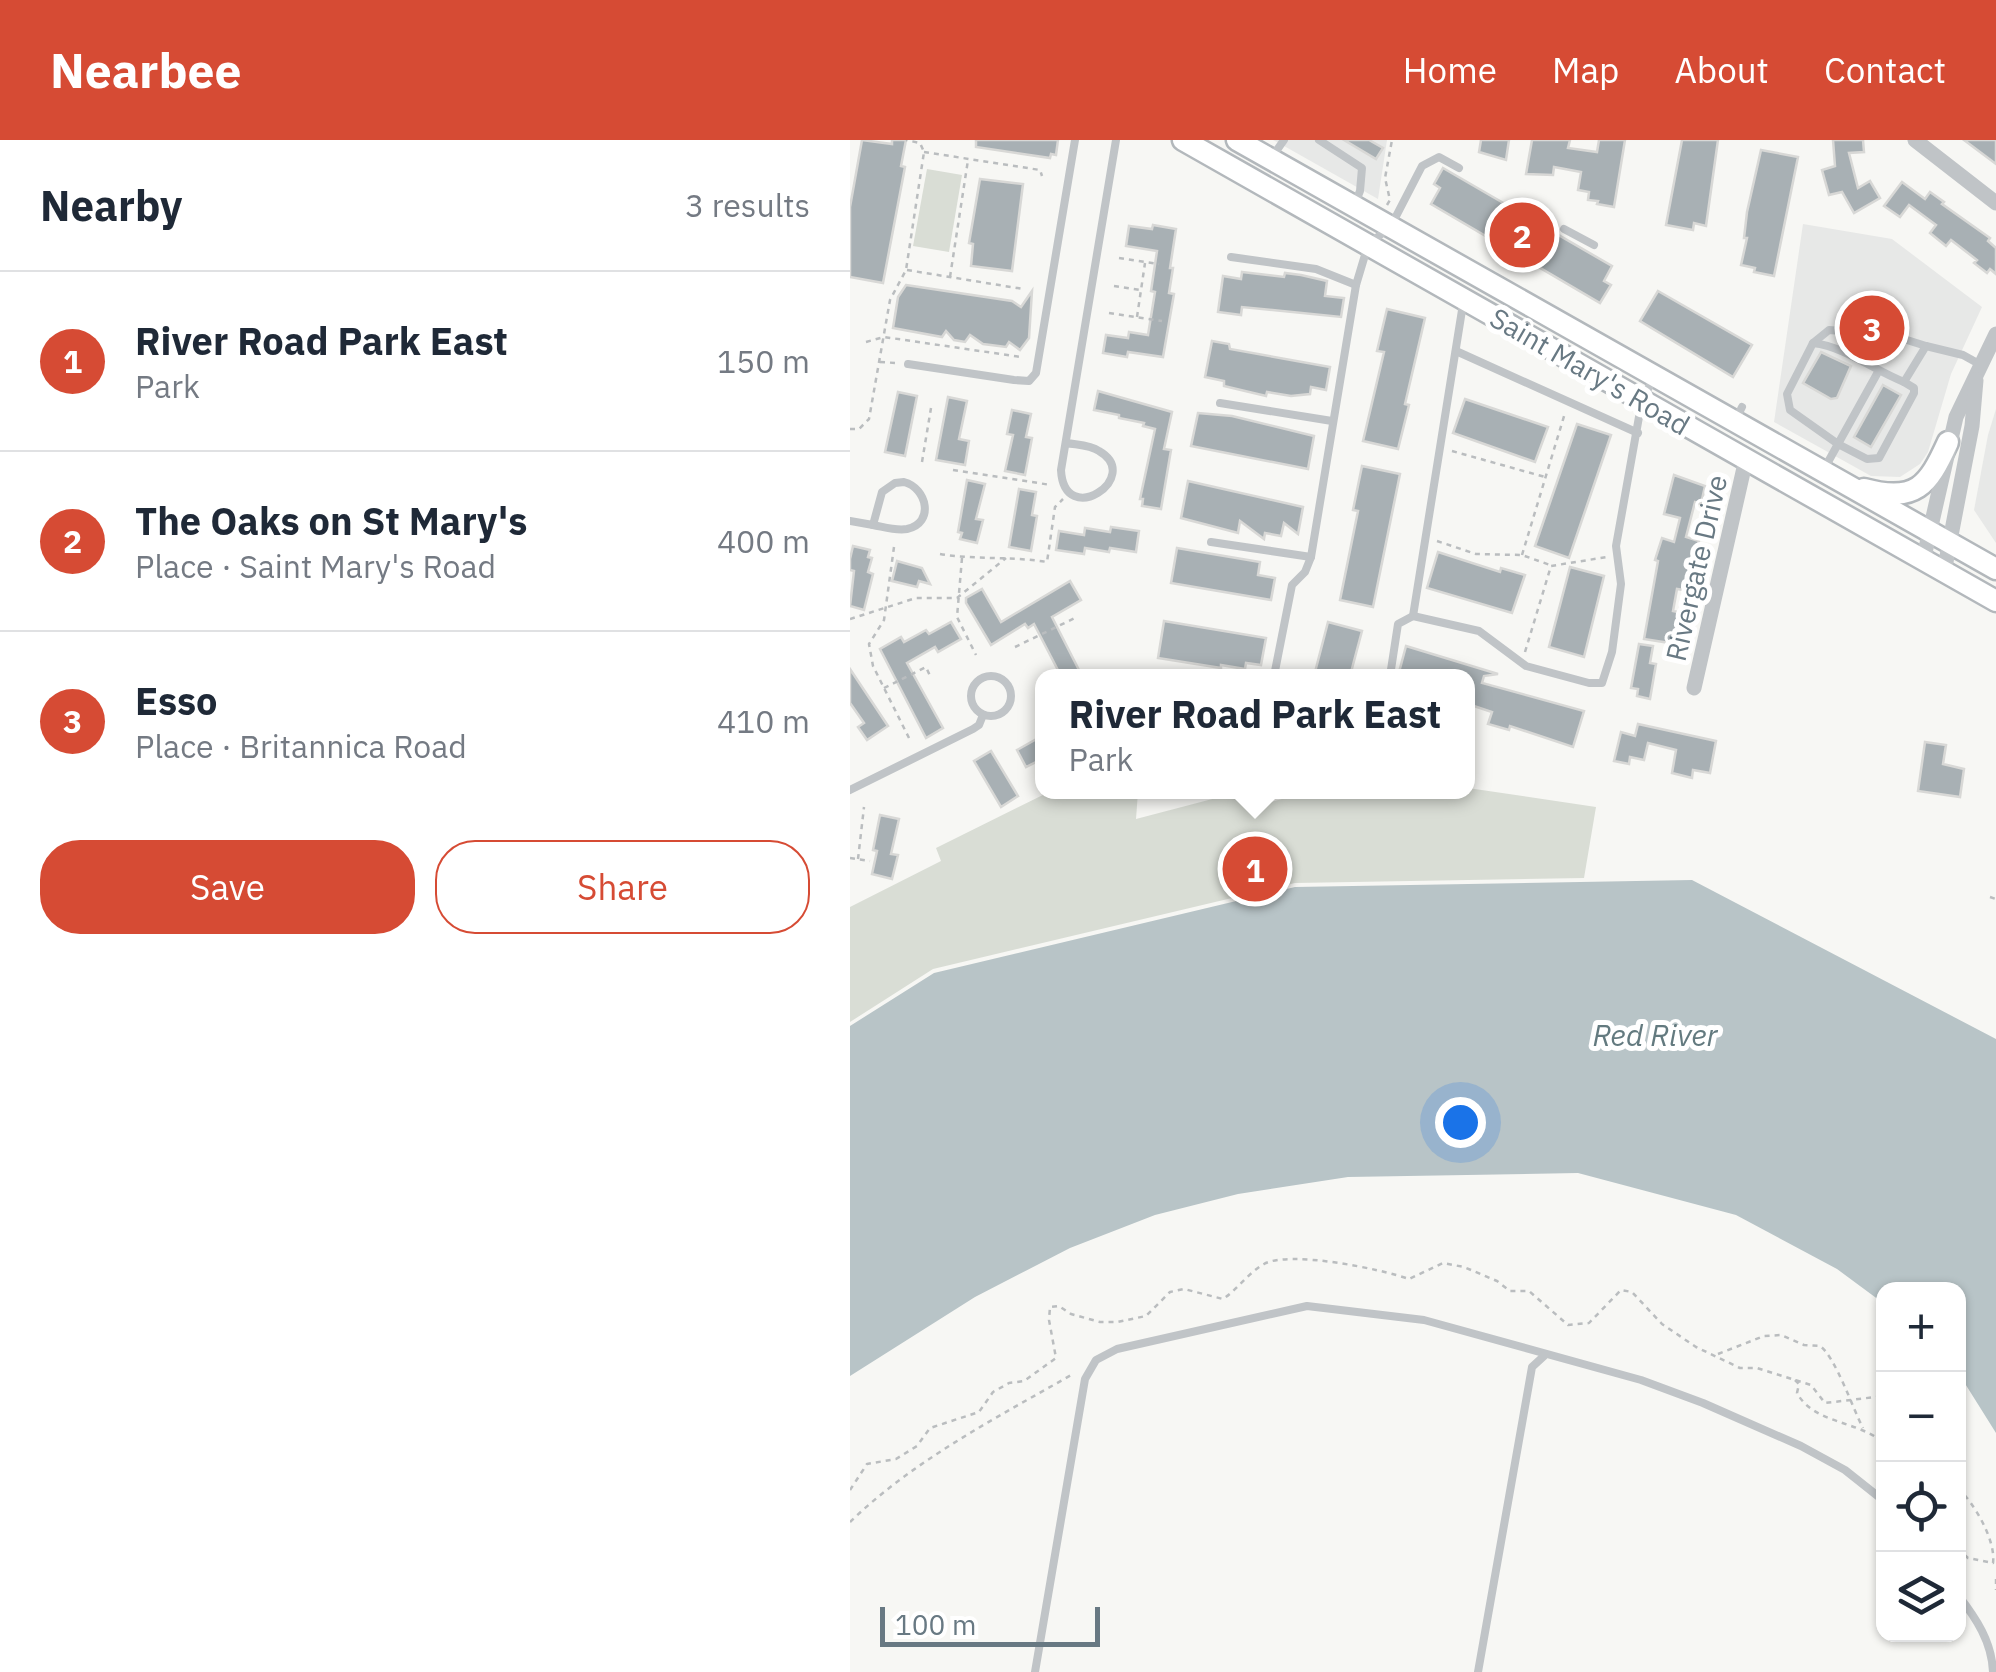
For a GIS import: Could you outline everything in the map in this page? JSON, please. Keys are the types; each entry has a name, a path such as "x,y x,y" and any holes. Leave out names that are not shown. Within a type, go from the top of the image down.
{"main road":[{"name":"Saint Mary's Road","path":"1237,140 1354,206 1389,216 1655,376 1738,414 1824,471 1996,569"},
{"name":"Saint Mary's Road","path":"1191,141 1368,246 1996,601"},
{"path":"1847,484 1879,493 1914,490 1934,474 1948,442"}],"street":[{"path":"1914,140 1996,203"},
{"path":"1923,561 1948,442 1964,396 1996,336"},
{"path":"1944,572 1979,370"},
{"name":"Rivergate Drive","path":"1694,688 1746,460"}],"lane":[{"path":"908,364 1014,380 1029,380 1036,374 1075,140"},
{"path":"1067,443 1098,450 1110,462 1108,486 1094,496 1086,498 1070,492 1062,478 1067,443 1116,140"},
{"path":"1270,159 1284,140"},
{"path":"1318,140 1362,168 1354,206"},
{"path":"1275,669 1292,585 1306,572 1311,557 1356,285 1368,246 1422,166 1438,157 1459,168"},
{"path":"1564,229 1594,244"},
{"path":"1230,256 1316,269 1356,285"},
{"path":"1413,616 1465,300"},
{"path":"1813,344 1833,346 1914,388 1896,415 1879,458 1868,459 1838,444 1790,410 1787,394 1813,344 1829,330 1854,332"},
{"path":"1888,334 1963,356 1979,370"},
{"path":"1904,382 1926,346"},
{"path":"1456,350 1638,433"},
{"path":"1824,471 1878,372"},
{"path":"1391,669 1398,624 1413,616 1479,631 1520,663 1589,683 1602,683 1612,652 1622,584 1616,546 1642,400 1655,376"},
{"path":"1864,396 1874,402"},
{"path":"1220,403 1332,421"},
{"path":"1850,419 1860,425"},
{"path":"1878,435 1888,441"},
{"path":"850,521 873,525 902,530 916,525 925,504 918,489 904,482 888,486 879,498 873,525"},
{"path":"1211,542 1311,557"},
{"path":"982,677 1002,678 1012,695 1008,708 996,716 983,715 973,706 972,686 982,677"},
{"path":"850,790 973,729 983,715"},
{"path":"1035,1672 1085,1380 1096,1360 1117,1349 1307,1306 1424,1320 1641,1380 1801,1446 1846,1470 1876,1494"},
{"path":"1478,1672 1532,1367 1544,1356"},
{"path":"1966,1605 1979,1622 1993,1660 1993,1672"}],"path":[{"path":"850,428 858,429 869,418 892,292 906,270 924,152 920,144 906,140"},
{"path":"1389,216 1386,178 1392,140"},
{"path":"924,152 1040,170 1042,176"},
{"path":"950,277 968,160"},
{"path":"1119,258 1159,264"},
{"path":"1137,318 1145,262"},
{"path":"906,270 1022,289"},
{"path":"1114,286 1141,290"},
{"path":"1110,313 1162,321"},
{"path":"866,342 884,337 1021,357"},
{"path":"880,362 908,364"},
{"path":"1522,555 1568,402"},
{"path":"922,462 932,408"},
{"path":"1440,450 1465,453 1546,477"},
{"path":"953,470 1052,484"},
{"path":"940,554 962,558 1010,556 1047,562 1055,508 1070,492"},
{"path":"1426,538 1476,554 1522,555 1551,566 1617,556"},
{"path":"894,547 884,620 869,644 873,666 909,738"},
{"path":"850,619 916,598 957,598 1010,556"},
{"path":"962,558 957,617 976,655"},
{"path":"1520,663 1530,642 1551,566"},
{"path":"1014,647 1075,618"},
{"path":"884,688 926,667 930,676"},
{"path":"858,859 864,807"},
{"path":"850,858 870,862"},
{"path":"1990,897 1996,899"},
{"path":"850,1490 867,1464 896,1458 916,1446 930,1428 979,1412 993,1392 1009,1383 1024,1381 1056,1358 1048,1320 1050,1306 1100,1322 1118,1322 1146,1316 1170,1292 1184,1289 1223,1299 1264,1264 1284,1256 1386,1270 1410,1278 1443,1263 1464,1268 1497,1281 1510,1291 1529,1291 1568,1325 1589,1323 1620,1290 1632,1292 1677,1336 1740,1368 1757,1368 1811,1384 1825,1402 1876,1397"},
{"path":"1717,1355 1764,1336 1781,1335 1804,1345 1820,1346 1834,1361 1848,1402 1863,1428"},
{"path":"850,1522 873,1500 944,1448 1096,1360"},
{"path":"1794,1379 1800,1384 1797,1392 1810,1411 1863,1428 1876,1437"},
{"path":"1961,1552 1968,1558 1994,1565 1995,1554 1976,1504 1966,1495"},
{"path":"1996,1578 1996,1590"}],"shaded area":[{"path":"1273,140 1387,140 1378,199 1277,142"},
{"path":"927,169 962,175 949,252 913,246"},
{"path":"1803,224 1892,239 1982,307 1951,374 1928,452 1920,464 1900,477 1871,476 1774,422"},
{"path":"1996,409 1996,543 1974,510"},
{"path":"1475,789 1596,807 1584,878 1295,883 933,969 850,1022 850,907 941,861 936,848 1035,799 1137,799 1136,819 1212,799 1272,799 1271,802 1475,799"}],"water":[{"name":"Red River","path":"1692,880 1996,1039 1996,1433 1966,1385 1966,1282 1876,1282 1876,1298 1837,1269 1736,1215 1578,1173 1348,1177 1238,1194 1155,1215 1070,1248 975,1297 850,1376 850,1026 934,973 1295,887"}],"building":[{"path":"862,140 892,144 892,140 906,140 901,166 905,167 883,283 850,277 850,207"},
{"path":"976,140 1058,140 1056,155 1051,154 1050,158 976,147"},
{"path":"1344,140 1369,140 1383,148 1376,159"},
{"path":"1481,140 1509,140 1506,160 1479,152"},
{"path":"1532,140 1570,140 1568,148 1597,152 1599,140 1625,140 1614,207 1588,200 1589,192 1578,190 1581,172 1554,167 1553,175 1526,174"},
{"path":"1682,140 1718,140 1706,226 1694,223 1693,230 1666,225"},
{"path":"1833,140 1863,140 1864,152 1849,153 1858,188 1870,181 1880,198 1854,213 1842,192 1829,195 1822,170 1835,166"},
{"path":"1964,140 1996,140 1996,164"},
{"path":"1761,150 1798,157 1774,276 1741,265 1747,212"},
{"path":"1443,168 1612,266 1604,281 1611,285 1600,303 1431,204 1440,188 1434,184"},
{"path":"980,179 1023,184 1012,271 971,266 973,244 969,243"},
{"path":"1902,182 1925,199 1930,192 1990,238 1988,241 1996,248 1996,274 1990,269 1987,273 1951,240 1946,246 1930,233 1936,225 1909,205 1900,217 1884,206"},
{"path":"1153,225 1176,229 1169,293 1174,294 1163,357 1103,353 1106,335 1148,335 1157,251 1126,246 1129,226 1152,229"},
{"path":"1242,272 1284,277 1285,273 1327,281 1325,296 1344,298 1341,317 1242,307 1241,315 1218,312 1223,276 1241,279"},
{"path":"906,285 1012,301 1021,307 1032,291 1029,338 1020,350 1009,342 1006,347 983,344 970,335 965,342 954,340 946,331 942,337 893,328 898,297"},
{"path":"1658,291 1752,345 1733,377 1640,321"},
{"path":"1387,309 1425,318 1398,449 1363,441 1384,352 1377,351"},
{"path":"1856,320 1889,325 1881,333 1887,342 1858,338 1861,332"},
{"path":"1212,341 1229,344 1230,349 1330,367 1326,390 1311,387 1310,394 1267,392 1266,396 1224,386 1224,381 1205,377"},
{"path":"1821,352 1851,366 1837,398 1831,399 1803,383"},
{"path":"1883,385 1901,395 1871,447 1854,437"},
{"path":"1098,391 1172,412 1164,449 1171,450 1161,509 1142,506 1140,499 1155,429 1094,410"},
{"path":"898,392 917,396 905,456 885,452"},
{"path":"948,397 967,401 959,439 969,441 965,465 936,460"},
{"path":"1465,399 1548,427 1535,462 1453,433"},
{"path":"1012,410 1031,414 1026,437 1032,438 1025,475 1005,471 1013,435 1007,434"},
{"path":"1198,413 1232,416 1314,436 1308,469 1191,446"},
{"path":"1577,424 1611,435 1569,558 1535,546"},
{"path":"1362,466 1400,474 1373,607 1340,600 1358,511 1353,510"},
{"path":"1674,475 1705,486 1701,504 1695,502 1686,537 1699,541 1688,575 1692,575 1690,591 1677,589 1673,611 1687,614 1683,634 1678,633 1676,644 1644,639 1658,561 1655,560 1662,538 1674,542 1680,518 1664,514"},
{"path":"967,480 985,484 976,519 983,520 977,543 960,539 962,533 958,532"},
{"path":"1188,481 1303,507 1298,534 1284,523 1281,536 1265,533 1264,539 1240,521 1238,533 1181,518"},
{"path":"1019,489 1036,492 1032,515 1037,516 1031,551 1009,547"},
{"path":"1111,527 1139,531 1136,552 1110,548 1109,552 1085,548 1084,554 1056,550 1059,531 1084,535 1085,528 1110,532"},
{"path":"853,546 870,550 868,557 872,558 868,572 873,574 864,610 850,606"},
{"path":"1177,548 1260,562 1258,575 1275,578 1271,600 1171,583"},
{"path":"1438,552 1500,572 1501,568 1525,575 1512,613 1427,588"},
{"path":"897,561 922,568 930,584 919,581 917,587 892,581"},
{"path":"1570,567 1604,576 1584,657 1549,647"},
{"path":"1070,581 1081,600 1052,617 1078,669 1057,669 1034,624 1028,628 1025,624 991,645 966,598 982,589 1001,622"},
{"path":"1164,621 1266,638 1261,665 1246,663 1245,669 1221,668 1158,658"},
{"path":"951,622 961,639 938,652 935,647 907,663 943,728 926,738 880,649 901,637 904,642"},
{"path":"1328,622 1362,631 1352,669 1316,669"},
{"path":"1639,644 1653,646 1650,663 1656,664 1650,699 1637,696 1638,689 1631,688"},
{"path":"1406,646 1498,674 1484,676 1482,683 1584,711 1573,747 1510,726 1509,730 1488,724 1492,712 1475,706 1475,669 1400,669"},
{"path":"850,669 888,726 867,740 858,727 864,723 850,703"},
{"path":"1638,724 1716,741 1710,773 1693,770 1692,778 1672,773 1676,750 1648,743 1644,760 1630,757 1629,764 1614,761 1621,732 1635,736"},
{"path":"1035,740 1035,762 1026,767 1017,750"},
{"path":"1925,742 1946,745 1943,764 1964,769 1960,797 1918,791"},
{"path":"991,751 1018,796 1001,807 974,761"},
{"path":"880,815 899,819 891,854 898,855 892,879 872,874"}],"place":[{"name":"The Oaks on St Mary's","path":"1522,235"},
{"name":"Esso","path":"1872,328"},
{"name":"River Road Park East","path":"1255,869"}]}
